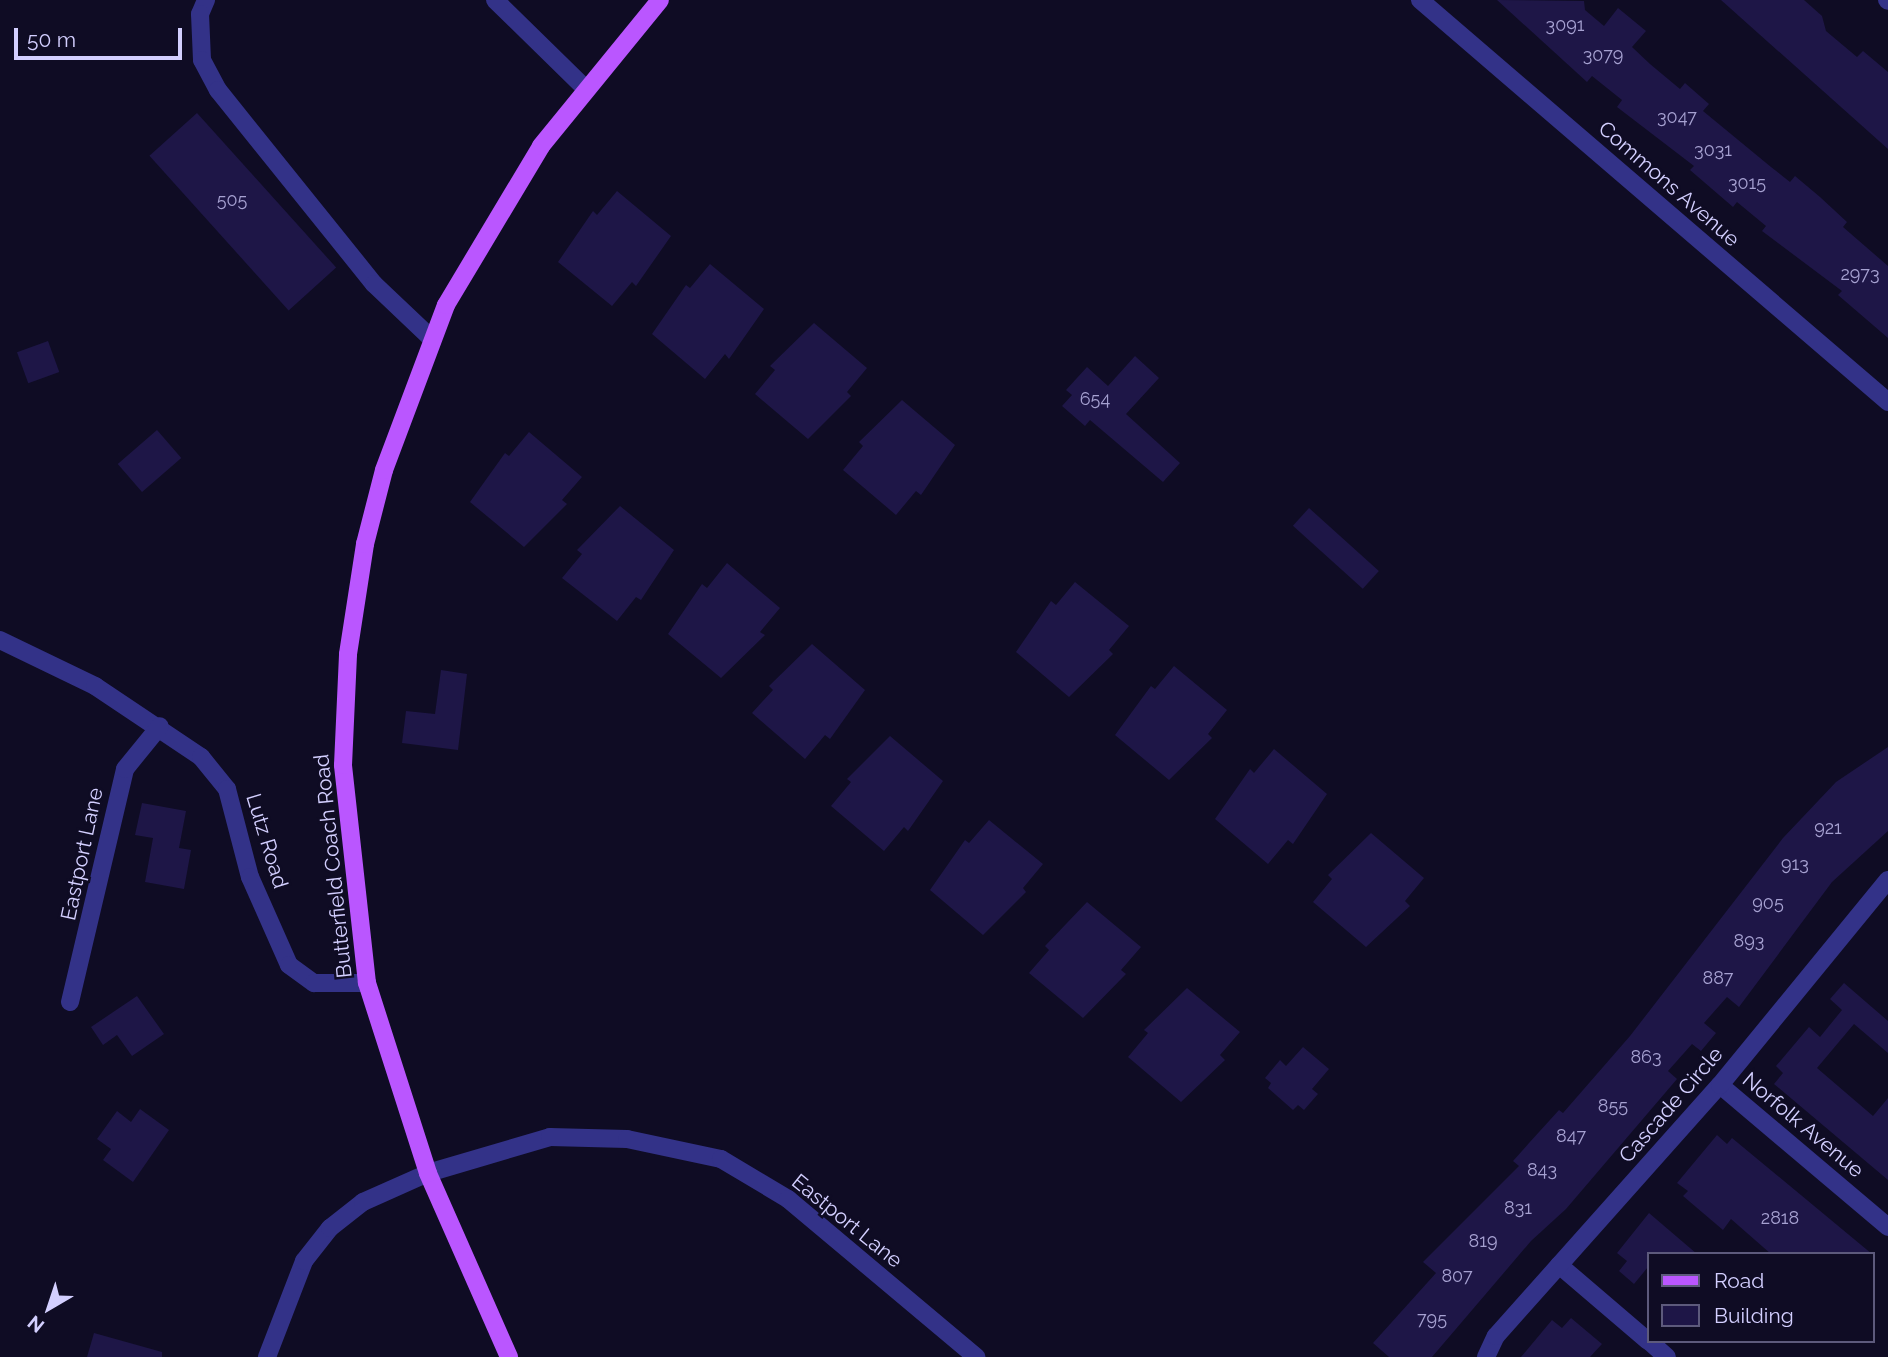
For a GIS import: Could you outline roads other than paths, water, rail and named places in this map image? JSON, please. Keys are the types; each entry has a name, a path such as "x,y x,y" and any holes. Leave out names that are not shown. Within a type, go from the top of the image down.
{"main road":[{"name":"Butterfield Coach Road","path":"509,1357 428,1173 367,983 342,765 348,654 365,544 384,470 431,338 503,204 586,89 660,0"}],"street":[{"path":"206,0 200,14 202,60 218,90 374,284 431,338"},
{"path":"495,0 586,89"},
{"name":"Commons Avenue","path":"1420,0 1888,402"},
{"name":"Lutz Road","path":"0,640 95,686 160,726 201,757 227,789 250,877 289,965 314,984 367,983"},
{"name":"Eastport Lane","path":"70,1002 125,769 160,726"},
{"name":"Cascade Circle","path":"1486,1357 1496,1336 1720,1085 1888,880"},
{"name":"Norfolk Avenue","path":"1720,1085 1888,1227"},
{"name":"Eastport Lane","path":"428,1173 550,1137 627,1139 721,1159 788,1199 976,1357"},
{"path":"267,1357 304,1261 330,1228 363,1202 428,1173"},
{"path":"1559,1265 1646,1339"},
{"path":"1650,1343 1667,1357"}]}
